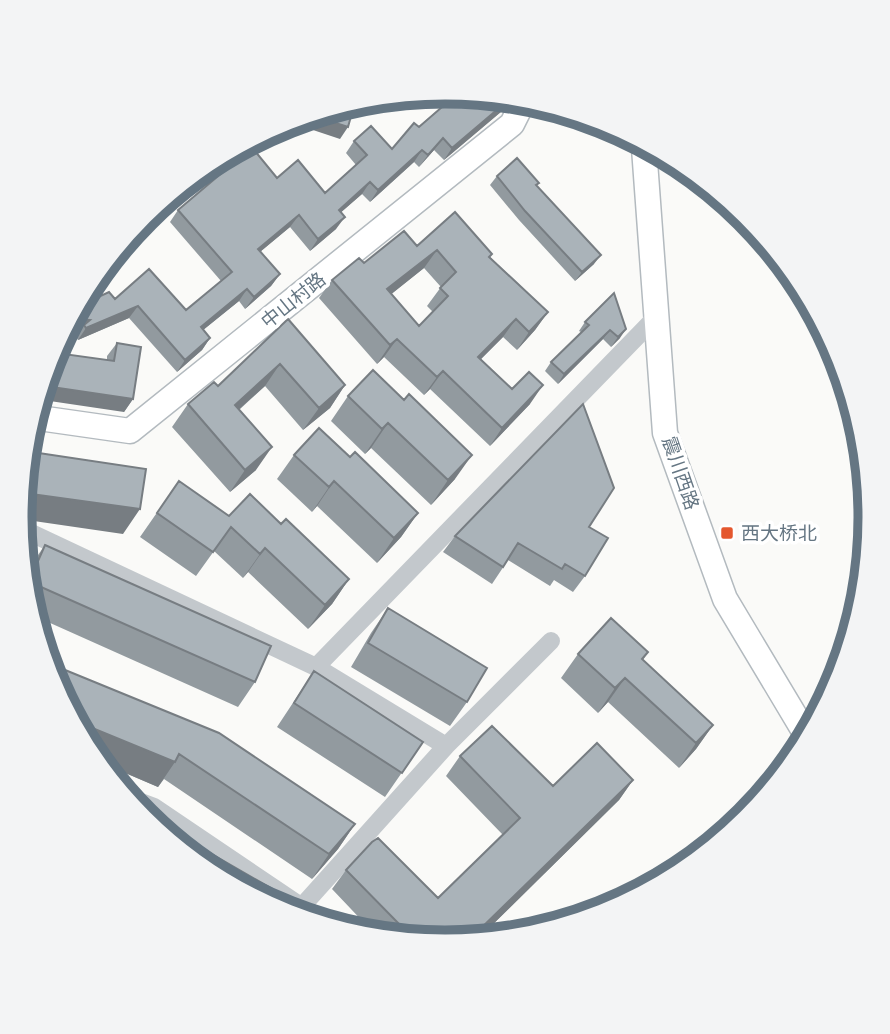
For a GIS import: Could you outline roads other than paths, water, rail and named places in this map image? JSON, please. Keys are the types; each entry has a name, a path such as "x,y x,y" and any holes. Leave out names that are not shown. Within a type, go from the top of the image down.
{"street":[{"name":"中山村路","path":"44,419 130,431 512,124 519,110"},
{"name":"震川西路","path":"645,155 666,433 725,600 801,727"},
{"path":"316,667 657,316"},
{"path":"32,533 316,667 446,746"},
{"path":"303,905 446,746 551,640"},
{"path":"149,805 278,895"}],"place":[{"name":"西大桥北","path":"727,533"}]}
